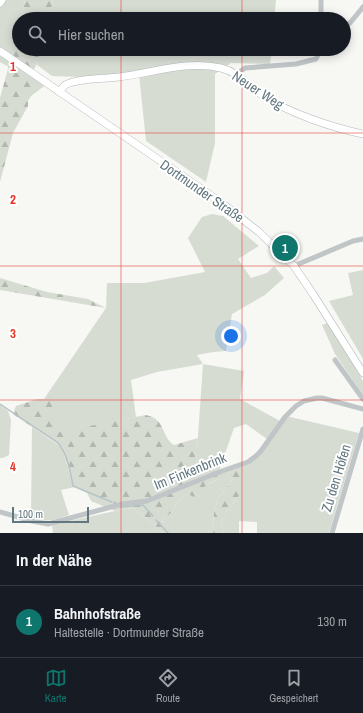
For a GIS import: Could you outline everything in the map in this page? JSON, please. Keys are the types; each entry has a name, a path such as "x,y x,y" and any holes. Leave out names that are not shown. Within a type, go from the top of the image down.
{"main road":[{"path":"0,4 2,0"},
{"name":"Dortmunder Straße","path":"0,51 225,206 260,232 294,266 363,373"},
{"name":"Neuer Weg","path":"59,92 65,85 84,80 130,76 202,65 222,68 237,74 263,96 282,107 350,131 363,134"}],"street":[{"path":"321,0 321,12"},
{"path":"351,22 363,7"},
{"path":"237,74 245,68 296,64 316,59 318,56"},
{"path":"294,266 353,241 363,239"},
{"path":"336,360 363,399"},
{"name":"Im Finkenbrink","path":"0,512 48,524 122,504 147,501 253,459 261,451 285,417 296,406 304,401 322,398 363,409"},
{"name":"Zu den Höfen","path":"332,533 363,429"}],"green space":[{"path":"0,0 25,0 22,12 12,12 12,55 9,67 0,62"},
{"path":"25,0 53,0 50,12 22,12"},
{"path":"53,0 276,0 275,12 50,12"},
{"path":"12,54 12,56 39,56 38,62 32,73 47,84 31,96 28,101 28,106 13,133 0,182 0,98"},
{"path":"39,56 271,56 270,64 231,63 215,74 215,143 206,182 146,141 139,74 80,77 52,76 37,65"},
{"path":"212,214 223,216 259,246 238,259 251,278 267,273 274,266 284,278 265,295 232,314 226,351 197,355 203,364 157,372 131,380 136,417 54,434 54,399 44,399 106,308 107,283 144,283 205,272 188,238 202,217"},
{"path":"363,270 363,359 329,301 353,295 348,273"},
{"path":"0,278 47,292 88,299 106,308 0,290"},
{"path":"328,323 363,381 363,395 335,354 322,325"},
{"path":"203,364 244,371 240,399 280,421 267,439 246,424 234,428 220,468 195,479"},
{"path":"37,399 54,399 54,433 146,415 157,420 167,438 174,445 198,438 195,478 220,468 222,472 239,466 248,478 239,496 228,509 221,523 224,533 208,533 213,525 214,512 218,499 234,477 222,478 211,482 202,488 194,497 188,494 178,500 172,512 163,519 162,523 171,531 169,533 163,533 134,508 115,511 91,501 87,493 73,486 62,448 13,414 16,406"},
{"path":"0,405 8,411 11,420 9,455 3,458 0,458"},
{"path":"286,416 359,433 329,533 257,533 257,522 239,521 239,533 224,533 221,523 228,509 239,496 239,466 248,463"},
{"path":"32,427 62,448 73,486 75,487 61,490 69,515 58,519 42,520 31,518"},
{"path":"223,477 234,477 218,499 214,512 213,525 208,533 169,533 170,532 162,524 163,519 172,512 178,500 188,494 194,496 202,487"},
{"path":"134,508 163,533 53,533 52,525"}],"waterway":[{"path":"0,404 57,442 66,457 73,486 112,502"},
{"path":"120,507 143,505 153,516"},
{"path":"156,520 168,533"}],"place":[{"name":"Bahnhofstraße","path":"285,248"}]}
